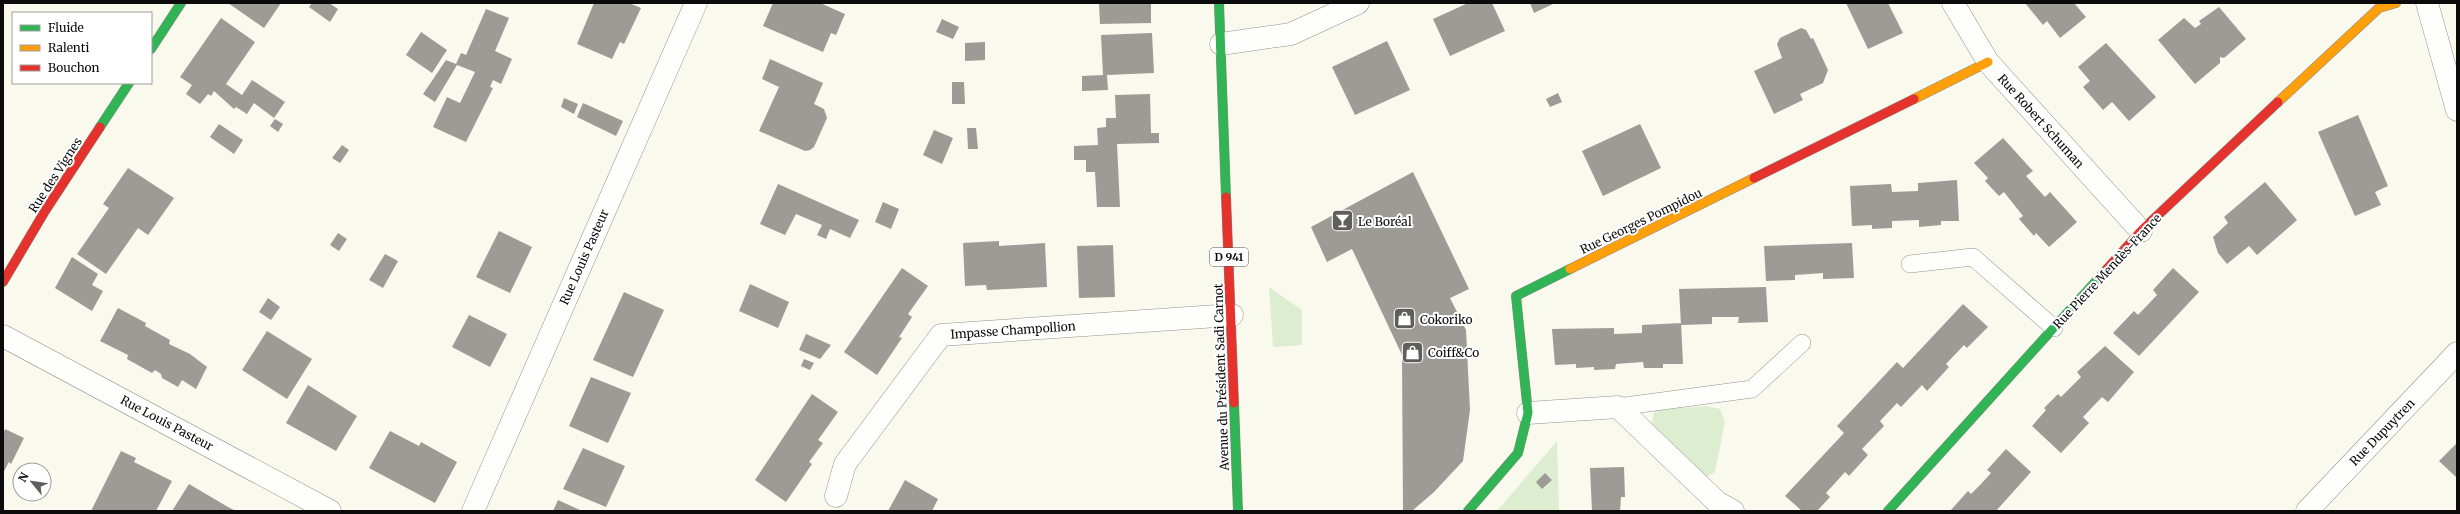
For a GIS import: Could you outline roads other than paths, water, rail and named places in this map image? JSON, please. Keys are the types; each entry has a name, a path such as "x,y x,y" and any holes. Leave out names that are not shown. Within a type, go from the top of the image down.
{"street":[{"path":"152,47 181,3"},
{"name":"Rue Louis Pasteur","path":"473,511 696,3"},
{"name":"Avenue du Président Sadi Carnot","path":"1219,3 1232,315 1238,511"},
{"path":"1221,44 1291,34 1358,3"},
{"name":"Rue Robert Schuman","path":"1953,3 1988,62 2141,231"},
{"name":"Rue Pierre Mendès-France","path":"1888,511 2141,231 2379,8 2396,3"},
{"path":"2427,3 2457,110"},
{"name":"Rue Georges Pompidou","path":"1468,511 1518,453 1528,412 1516,296 1988,62"},
{"name":"Rue des Vignes","path":"3,282 45,211 128,84"},
{"name":"Impasse Champollion","path":"836,496 845,464 941,335 1232,315"},
{"name":"Rue Louis Pasteur","path":"3,336 330,511"},
{"name":"Rue Dupuytren","path":"2307,511 2457,353"},
{"path":"1528,412 1618,407 1717,502 1733,511"}],"lane":[{"path":"1910,264 1973,257 2054,328"},
{"path":"1618,407 1752,389 1802,343"}],"place":[{"name":"Le Boréal","path":"1342,221"},
{"name":"Cokoriko","path":"1405,319"},
{"name":"Coiff&Co","path":"1412,352"}]}
